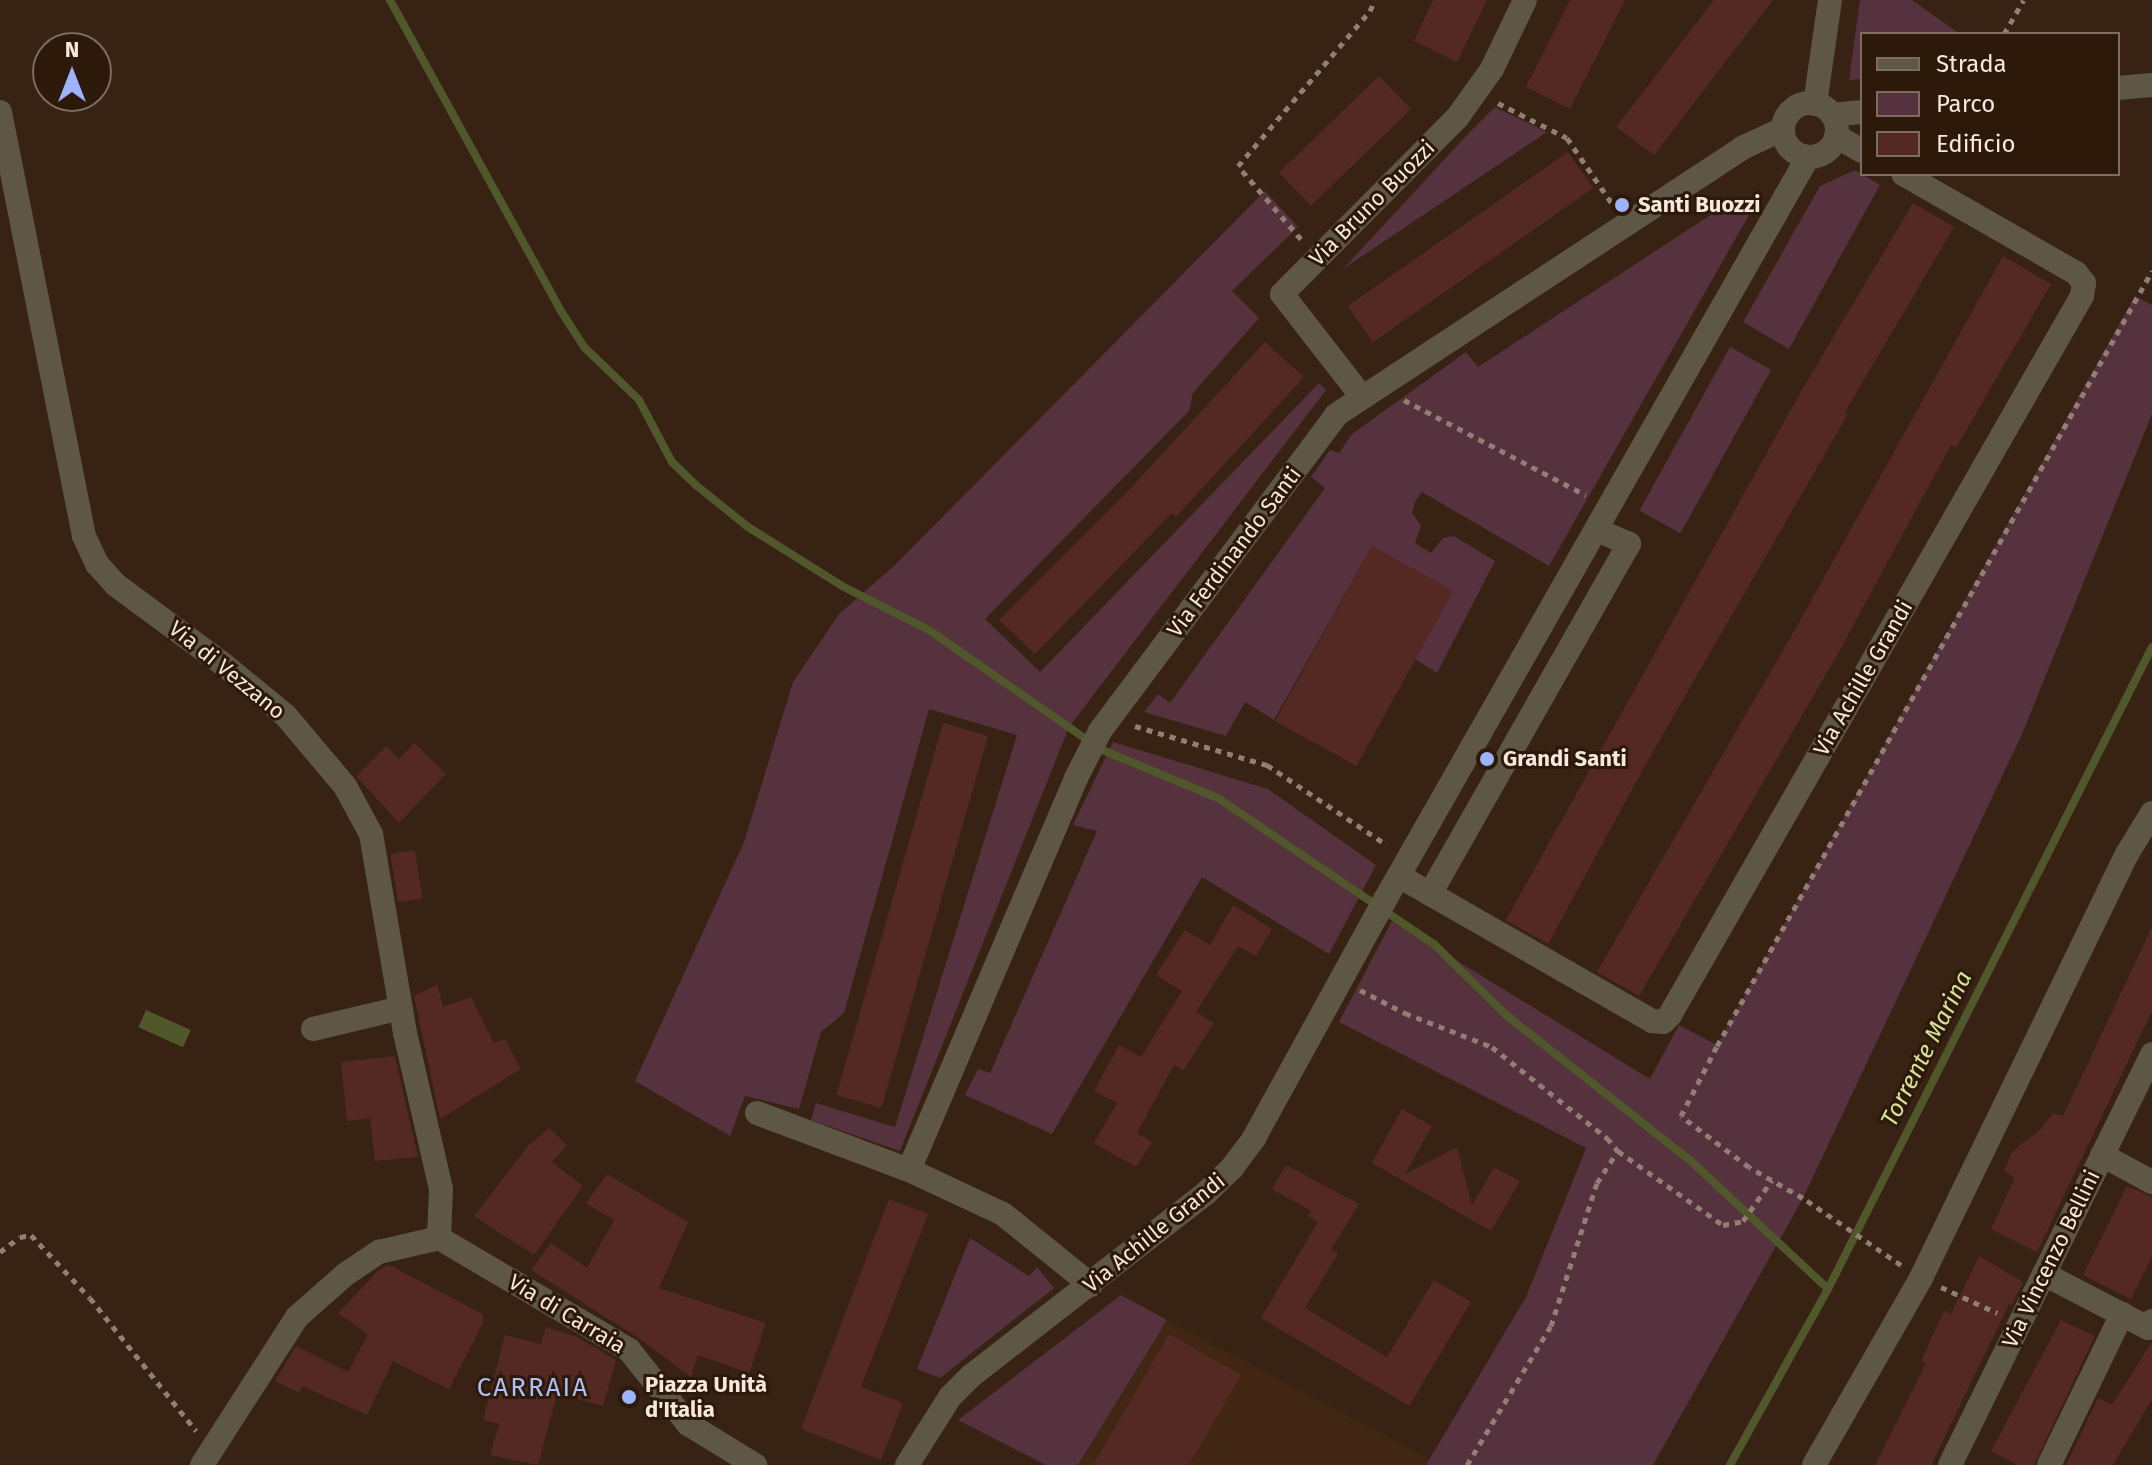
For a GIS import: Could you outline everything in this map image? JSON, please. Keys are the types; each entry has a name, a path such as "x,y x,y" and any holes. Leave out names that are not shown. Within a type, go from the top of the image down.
{"street":[{"name":"Via Bruno Buozzi","path":"1370,392 1282,294 1457,118 1492,69 1525,0"},
{"path":"1783,129 1792,151 1808,157 1823,153 1828,118 1830,0"},
{"path":"2120,88 2152,85"},
{"name":"Via Ferdinando Santi","path":"909,1170 1076,778 1105,725 1336,415 1742,148 1783,129 1790,112 1797,106 1828,118 1860,112"},
{"name":"Via di Vezzano","path":"0,112 84,536 97,564 116,585 224,665 286,716 345,786 371,834 401,1008 441,1189 439,1238"},
{"path":"1828,118 1860,149"},
{"name":"Via Achille Grandi","path":"907,1465 950,1397 971,1376 1091,1285 1231,1169 1254,1138 1386,898 1808,157"},
{"name":"Via Achille Grandi","path":"1404,868 1430,894 1652,1021 1663,1022 1670,1015 2082,296 2084,283 2076,273 1906,176"},
{"path":"1430,894 1629,544 1596,529"},
{"path":"1814,1465 1919,1277 2127,854 2152,813"},
{"path":"313,1029 401,1008"},
{"name":"Via Vincenzo Bellini","path":"1950,1465 2152,1054"},
{"path":"757,1113 909,1170 1003,1214 1091,1285"},
{"path":"2102,1155 2152,1182"},
{"path":"213,1459 297,1317 346,1274 379,1252 439,1238"},
{"name":"Via di Carraia","path":"439,1238 629,1350 688,1424 755,1465"},
{"path":"2044,1274 2148,1328 2152,1321"},
{"path":"2049,1465 2122,1314"}],"path":[{"path":"1318,258 1238,166 1370,11 1375,0"},
{"path":"2005,32 2024,0"},
{"path":"1476,92 1567,138 1626,224"},
{"path":"2019,1324 1919,1277 1681,1116 1717,1046 2152,271"},
{"path":"1370,392 1586,495 1592,483"},
{"path":"1105,725 1267,765 1404,868"},
{"path":"1341,981 1405,1013 1492,1047 1607,1138 1618,1151 1723,1225 1743,1221 1772,1180"},
{"path":"1467,1465 1551,1326 1597,1183 1618,1151"},
{"path":"0,1252 20,1237 31,1235 90,1298 213,1459"}],"shaded area":[{"path":"146,1010 191,1030 183,1047 138,1027"},
{"path":"1167,1320 1430,1459 1426,1465 1078,1465"}],"green space":[{"path":"1860,0 1912,0 1957,32 1860,32 1860,79 1849,80"},
{"path":"1495,107 1547,132 1343,269 1466,136"},
{"path":"1855,170 1860,176 1880,185 1789,349 1743,322 1820,186"},
{"path":"1265,191 1298,227 1232,291 1259,318 1193,393 1189,411 985,619 1040,672 1319,383 1326,390 1069,727 900,1151 811,1120 816,1103 895,1127 1017,735 929,709 844,1013 821,1032 799,1109 745,1096 730,1136 635,1081 744,842 793,682 839,614 895,565"},
{"path":"1738,197 1749,215 1549,566 1422,492 1415,502 1412,513 1421,525 1415,543 1431,553 1443,538 1454,536 1495,561 1437,673 1415,659 1452,591 1372,546 1274,720 1245,702 1226,736 1144,712 1158,694 1170,703 1325,488 1311,477 1330,450 1339,453 1352,434 1466,352 1478,367"},
{"path":"2135,296 2152,305 2152,414 2022,734 1803,1198 1653,1465 1426,1465 1526,1297 1586,1148 1339,1022 1392,921 1650,1079 1679,1025 1717,1045"},
{"path":"1730,347 1771,370 1680,533 1639,511"},
{"path":"1113,742 1268,789 1376,865 1329,954 1202,877 1052,1134 965,1095 978,1069 990,1073 1097,831 1073,825"},
{"path":"970,1238 1029,1276 1037,1267 1054,1288 940,1378 917,1369"},
{"path":"1121,1295 1167,1320 1078,1465 1046,1465 958,1420"}],"building":[{"path":"1433,0 1487,0 1457,62 1414,41"},
{"path":"1570,0 1625,0 1570,109 1526,87"},
{"path":"1714,0 1773,0 1654,155 1616,127"},
{"path":"1379,76 1411,109 1311,206 1279,173"},
{"path":"1568,152 1593,188 1373,342 1348,306"},
{"path":"1913,203 1954,227 1845,412 1848,414 1647,762 1548,944 1506,920 1803,388"},
{"path":"2003,256 2051,284 1956,448 1951,445 1840,650 1639,996 1597,972 1797,626"},
{"path":"1265,342 1304,377 1176,517 1172,513 1035,654 999,620 1129,490"},
{"path":"1372,546 1453,591 1356,766 1275,721"},
{"path":"943,723 988,736 882,1108 836,1095"},
{"path":"414,743 446,774 399,823 356,776 386,746 399,759"},
{"path":"415,850 423,898 398,902 390,854"},
{"path":"1233,905 1272,929 1256,956 1238,946 1196,1012 1214,1023 1183,1071 1174,1065 1137,1133 1152,1142 1136,1167 1094,1143 1117,1103 1094,1091 1119,1045 1141,1057 1182,991 1156,975 1185,930 1210,945"},
{"path":"2152,927 2152,1011 2037,1252 1991,1229 2015,1178 2004,1171 2012,1152 2041,1129 2053,1113 2063,1116"},
{"path":"437,985 443,1007 471,997 494,1043 505,1039 521,1069 440,1119 414,996"},
{"path":"395,1056 418,1157 375,1161 370,1118 347,1121 341,1062"},
{"path":"1402,1109 1432,1126 1405,1174 1457,1147 1472,1206 1494,1167 1520,1181 1491,1231 1372,1163"},
{"path":"549,1128 567,1145 552,1162 583,1186 534,1255 474,1216 529,1145"},
{"path":"1286,1165 1359,1204 1331,1250 1338,1254 1305,1308 1387,1357 1434,1280 1471,1302 1409,1406 1261,1318 1318,1222 1308,1216 1311,1211 1272,1189"},
{"path":"607,1174 688,1222 659,1288 766,1323 749,1373 698,1355 691,1377 637,1337 531,1270 551,1243 587,1268 614,1220 586,1203"},
{"path":"2127,1186 2152,1197 2152,1257 2131,1299 2083,1275"},
{"path":"889,1199 928,1214 861,1387 903,1403 881,1460 801,1429"},
{"path":"1979,1256 2023,1282 2012,1305 2009,1304 1931,1465 1875,1465 1926,1363 1921,1361 1944,1311 1951,1314"},
{"path":"389,1265 483,1314 483,1323 449,1389 393,1361 367,1415 302,1386 299,1393 275,1381 296,1346 348,1372 368,1334 338,1313 379,1270"},
{"path":"2061,1320 2095,1336 2034,1465 2017,1465 1991,1451"},
{"path":"546,1327 577,1337 616,1360 603,1406 557,1394 538,1465 490,1455 499,1424 483,1420 505,1335 541,1344"},
{"path":"1169,1334 1241,1375 1189,1465 1093,1465"},
{"path":"2152,1342 2152,1399 2113,1465 2066,1465 2098,1398 2112,1405"}],"waterway":[{"path":"390,0 559,308 584,347 639,400 672,462 697,486 748,527 842,586 929,630 1100,749 1218,798 1434,944 1506,1015 1692,1162 1828,1289"},
{"name":"Torrente Marina","path":"1730,1465 1828,1289 2152,647"}],"place":[{"name":"Santi Buozzi","path":"1622,205"},
{"name":"Grandi Santi","path":"1487,759"},
{"name":"Piazza Unità d'Italia","path":"629,1397"}],"district":[{"name":"CARRAIA","path":"533,1388"}]}
